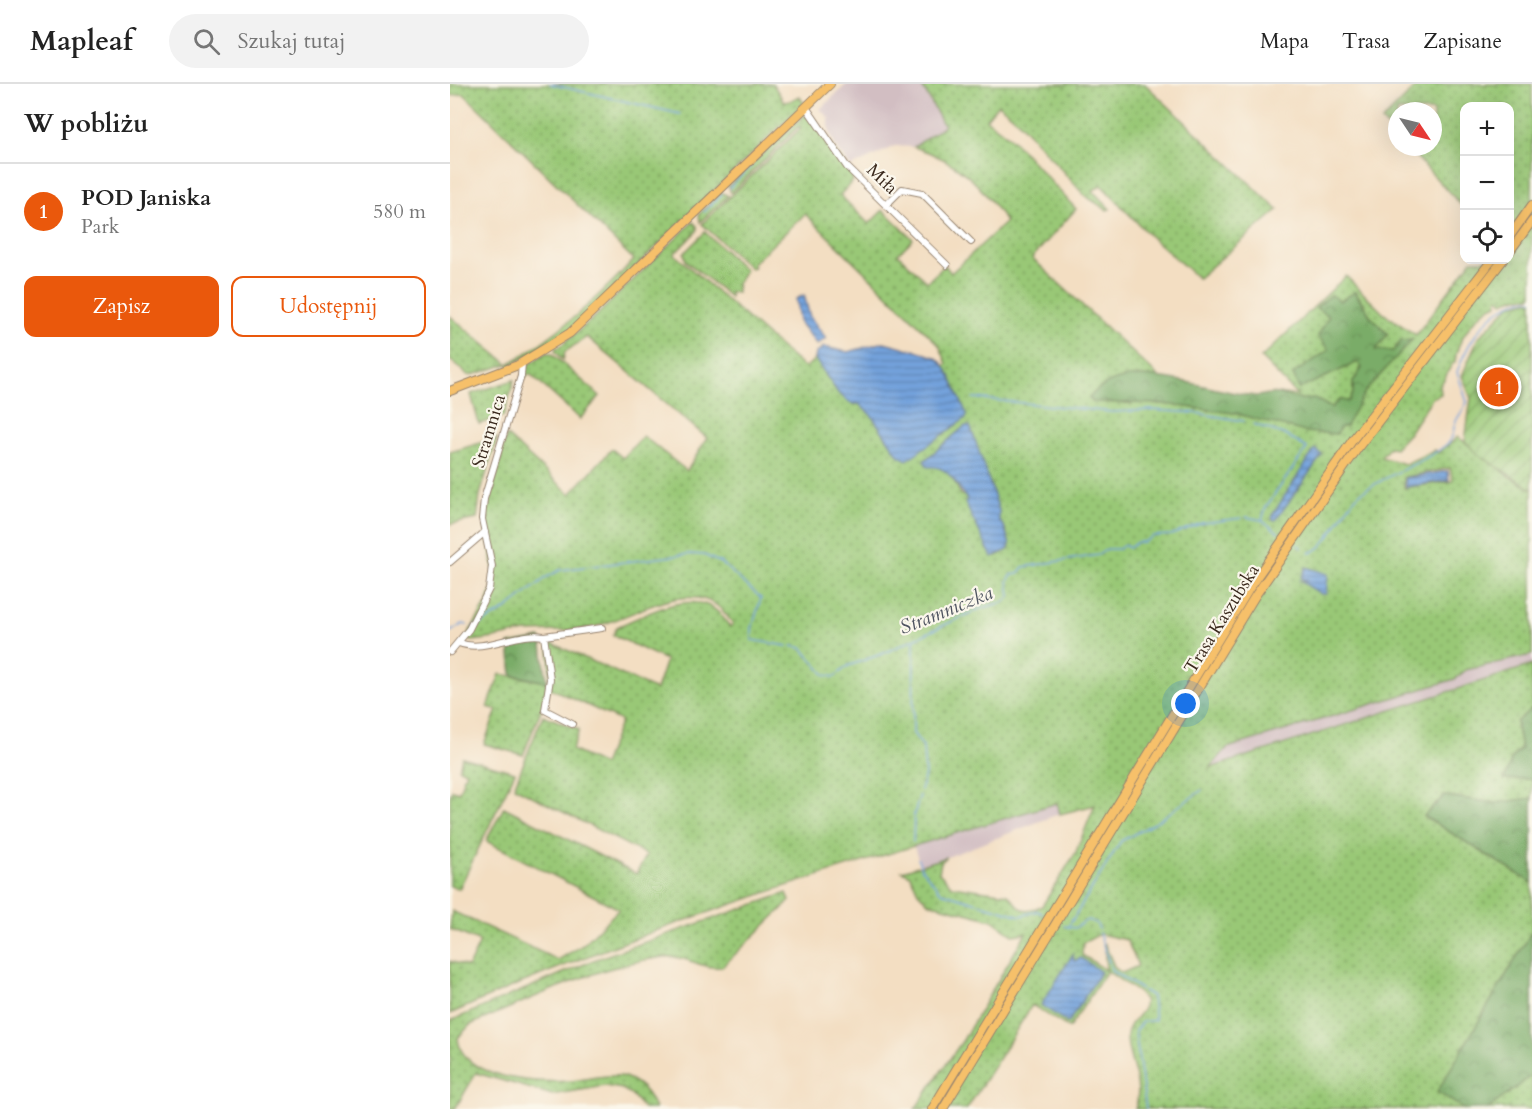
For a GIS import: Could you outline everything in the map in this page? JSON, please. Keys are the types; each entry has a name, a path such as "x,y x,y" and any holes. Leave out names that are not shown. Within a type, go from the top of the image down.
{"highway":[{"path":"1514,229 1532,205"},
{"path":"1514,244 1532,221"},
{"name":"Trasa Kaszubska","path":"932,1109 1254,581 1354,438 1489,264"},
{"name":"Trasa Kaszubska","path":"943,1109 1255,596 1348,462 1500,264"}],"main road":[{"path":"450,391 522,363 560,341 593,314 830,84"}],"street":[{"name":"Miła","path":"806,107 842,160 947,265"},
{"path":"886,205 902,189 920,192 971,242"},
{"name":"Stramnica","path":"450,652 475,619 489,589 492,566 482,514 484,499 521,376 522,363"},
{"path":"450,562 485,532"},
{"path":"459,643 467,646 517,636 544,636 602,628"},
{"path":"544,636 550,679 545,710 572,724"}],"shaded area":[{"path":"847,84 921,84 944,126 914,147 895,146 851,167 835,145 829,129 829,118 820,109"},
{"path":"1532,645 1532,675 1367,734 1064,812 921,867 911,838 1227,748"}],"green space":[{"path":"450,84 773,84 784,102 799,96 804,103 573,328 509,367 508,364 543,342 575,316 634,260 464,94 450,96"},
{"path":"921,84 1145,84 1278,210 1198,278 1151,237 1101,185 1093,191 1110,209 1107,210 1085,196 1016,119 998,104 986,119 1012,139 1076,209 1032,258 1159,377 1133,378 1093,402 1164,404 1234,413 1336,434 1355,394 1393,351 1375,350 1388,334 1371,317 1356,292 1340,301 1330,296 1317,308 1329,316 1329,350 1293,374 1299,388 1358,362 1362,367 1353,382 1353,393 1349,401 1339,400 1331,408 1314,398 1296,400 1287,398 1278,393 1298,396 1261,358 1346,276 1384,314 1416,335 1469,264 1514,264 1514,102 1460,102 1460,204 1415,156 1442,156 1442,102 1401,102 1416,87 1414,84 1532,84 1532,296 1517,297 1503,302 1498,297 1497,304 1475,320 1463,336 1455,362 1440,384 1441,394 1432,398 1409,433 1395,448 1390,447 1381,457 1405,464 1435,450 1438,453 1458,437 1510,477 1532,489 1532,655 1466,670 1455,679 1227,748 1210,768 1532,665 1532,708 1516,722 1521,748 1512,758 1505,780 1532,779 1532,798 1496,803 1444,796 1424,816 1532,883 1532,931 1438,1091 1464,1109 1135,1109 1138,1089 1127,1034 1145,1001 1139,993 1107,971 1069,1028 1032,1005 967,1109 915,1109 963,1040 1026,933 1013,935 992,920 929,903 918,892 910,875 902,871 947,857 941,862 939,873 952,886 1008,894 1019,907 1027,911 1042,906 1075,854 1095,805 1060,814 1057,803 827,873 674,924 599,952 450,1014 450,961 468,967 480,942 450,929 452,911 558,960 583,945 619,909 486,841 504,807 636,874 647,855 514,787 543,715 579,730 572,750 603,765 621,721 550,688 549,642 656,690 666,660 613,635 617,627 668,606 695,602 708,605 718,612 730,627 733,624 714,603 697,598 684,598 659,603 588,628 528,632 470,641 467,636 488,602 495,578 485,519 506,435 570,494 612,449 623,458 643,436 687,471 707,438 587,337 565,352 563,360 555,351 556,347 558,348 596,316 693,222 697,226 697,231 674,254 802,366 806,367 815,359 838,393 852,404 859,404 872,416 899,456 966,418 944,366 947,364 939,345 805,214 752,264 754,267 750,268 702,224 801,128 799,126 731,193 728,186 807,113 851,173 853,181 840,195 869,224 883,210 913,239 898,254 927,282 945,265 951,273 1006,222 987,196 967,175 943,159 914,147 944,126","holes":["959,431 986,473 994,495 999,521 1004,526 1010,545 1008,550 996,556 965,496 961,495 952,477 944,469 924,461","1450,468 1453,481 1404,488 1404,477","1100,934 1127,940 1138,966 1122,973 1115,968 1104,943 1106,970 1082,955 1083,943"]},
{"path":"1388,115 1388,127 1382,121"},
{"path":"721,192 728,196 700,222 699,214"},
{"path":"705,232 745,270 737,284 737,292 730,292 730,297 686,261 684,253"},
{"path":"1355,292 1371,317 1388,334 1376,350 1393,351 1401,341 1412,340 1365,392 1346,426 1340,428 1337,434 1305,432 1234,413 1164,404 1093,402 1089,398 1105,385 1124,378 1146,376 1256,396 1276,394 1299,399 1314,398 1331,408 1339,400 1349,401 1353,393 1353,382 1362,368 1358,362 1299,389 1293,374 1329,350 1318,336 1329,316 1316,308 1331,295 1340,301"},
{"path":"1532,300 1532,489 1477,454 1465,441 1471,398 1462,376 1478,338 1510,305"},
{"path":"450,316 508,364 469,376 450,360"},
{"path":"546,353 551,353 600,396 580,419 530,374 523,378 528,365"},
{"path":"514,380 504,416 479,424 471,394"},
{"path":"497,438 480,495 477,519 450,524 450,452"},
{"path":"541,638 547,682 512,675 509,644"},
{"path":"500,674 547,682 545,700 523,755 484,744 497,710 488,707"},
{"path":"1532,708 1532,779 1504,780 1512,758 1521,748 1516,722"},
{"path":"462,757 515,772 459,889 450,886 450,796 452,790 459,792 466,771 459,769"},
{"path":"1444,796 1496,803 1532,798 1532,883 1424,816"},
{"path":"787,893 790,901 722,967 664,957 614,967 565,984 470,1025 458,1038 462,1052 472,1063 486,1071 539,1081 569,1081 620,1076 632,1080 642,1088 655,1109 644,1109 631,1094 622,1089 605,1086 552,1095 476,1073 455,1109 450,1109 450,1021 599,958"},
{"path":"1532,931 1532,1075 1488,1109 1464,1109 1437,1092"},
{"path":"1532,1075 1532,1109 1488,1109"}],"water":[{"path":"804,295 810,317 826,338 817,345 799,322 796,299"},
{"path":"884,342 938,359 951,378 967,414 966,418 907,460 899,456 872,416 859,404 852,404 838,393 815,359 816,353 824,347 848,352"},
{"path":"965,426 970,426 972,431 999,510 999,521 1004,526 1010,545 1008,550 992,557 965,503 967,499 956,483 942,469 928,467 924,461"},
{"path":"1315,449 1322,455 1276,520 1272,520 1273,514"},
{"path":"1448,471 1449,480 1406,487 1405,478"},
{"path":"1306,567 1328,574 1326,594 1321,594 1300,581 1308,581 1301,578"},
{"path":"1073,954 1074,961 1081,958 1101,972 1068,1023 1041,1005"}],"waterway":[{"path":"550,84 680,114"},
{"path":"729,188 753,164"},
{"path":"704,212 722,194"},
{"name":"Stramniczka","path":"1309,553 1316,550 1329,537 1358,495 1378,482 1422,460 1451,439 1456,421 1467,402 1457,372 1468,346 1485,323 1495,314 1518,301 1532,299"},
{"path":"973,398 1112,412 1153,410 1196,413 1244,421"},
{"path":"1253,424 1283,434 1307,448 1266,507 1262,520"},
{"name":"Stramniczka","path":"1246,517 1262,520 1278,532"},
{"name":"Stramniczka","path":"792,646 802,648 825,675 834,677 848,666 884,653 979,609 1004,602 1010,597 1008,581 1011,575 1018,574 1023,567 1098,555 1107,549 1119,549 1124,545 1129,548 1153,536 1171,535 1202,523 1242,518"},
{"name":"Stramniczka","path":"1298,545 1302,548"},
{"name":"Stramniczka","path":"473,628 505,610 547,577 560,570 690,554 704,555 721,563 761,598 752,628 752,640 787,646"},
{"name":"Stramniczka","path":"450,632 463,624 467,625"},
{"path":"914,639 913,733 923,747 925,774 921,790"},
{"path":"1068,927 1121,841 1153,824 1202,790"},
{"path":"913,842 914,815 920,795"},
{"path":"918,859 921,868 941,892 1021,916 1037,911 1044,914"},
{"path":"1064,926 1075,928 1087,920 1096,923 1099,929"},
{"path":"1099,933 1112,971 1152,996 1155,1020 1142,1022 1135,1031 1146,1109"}],"place":[{"name":"POD Janiska","path":"1499,387"}]}
